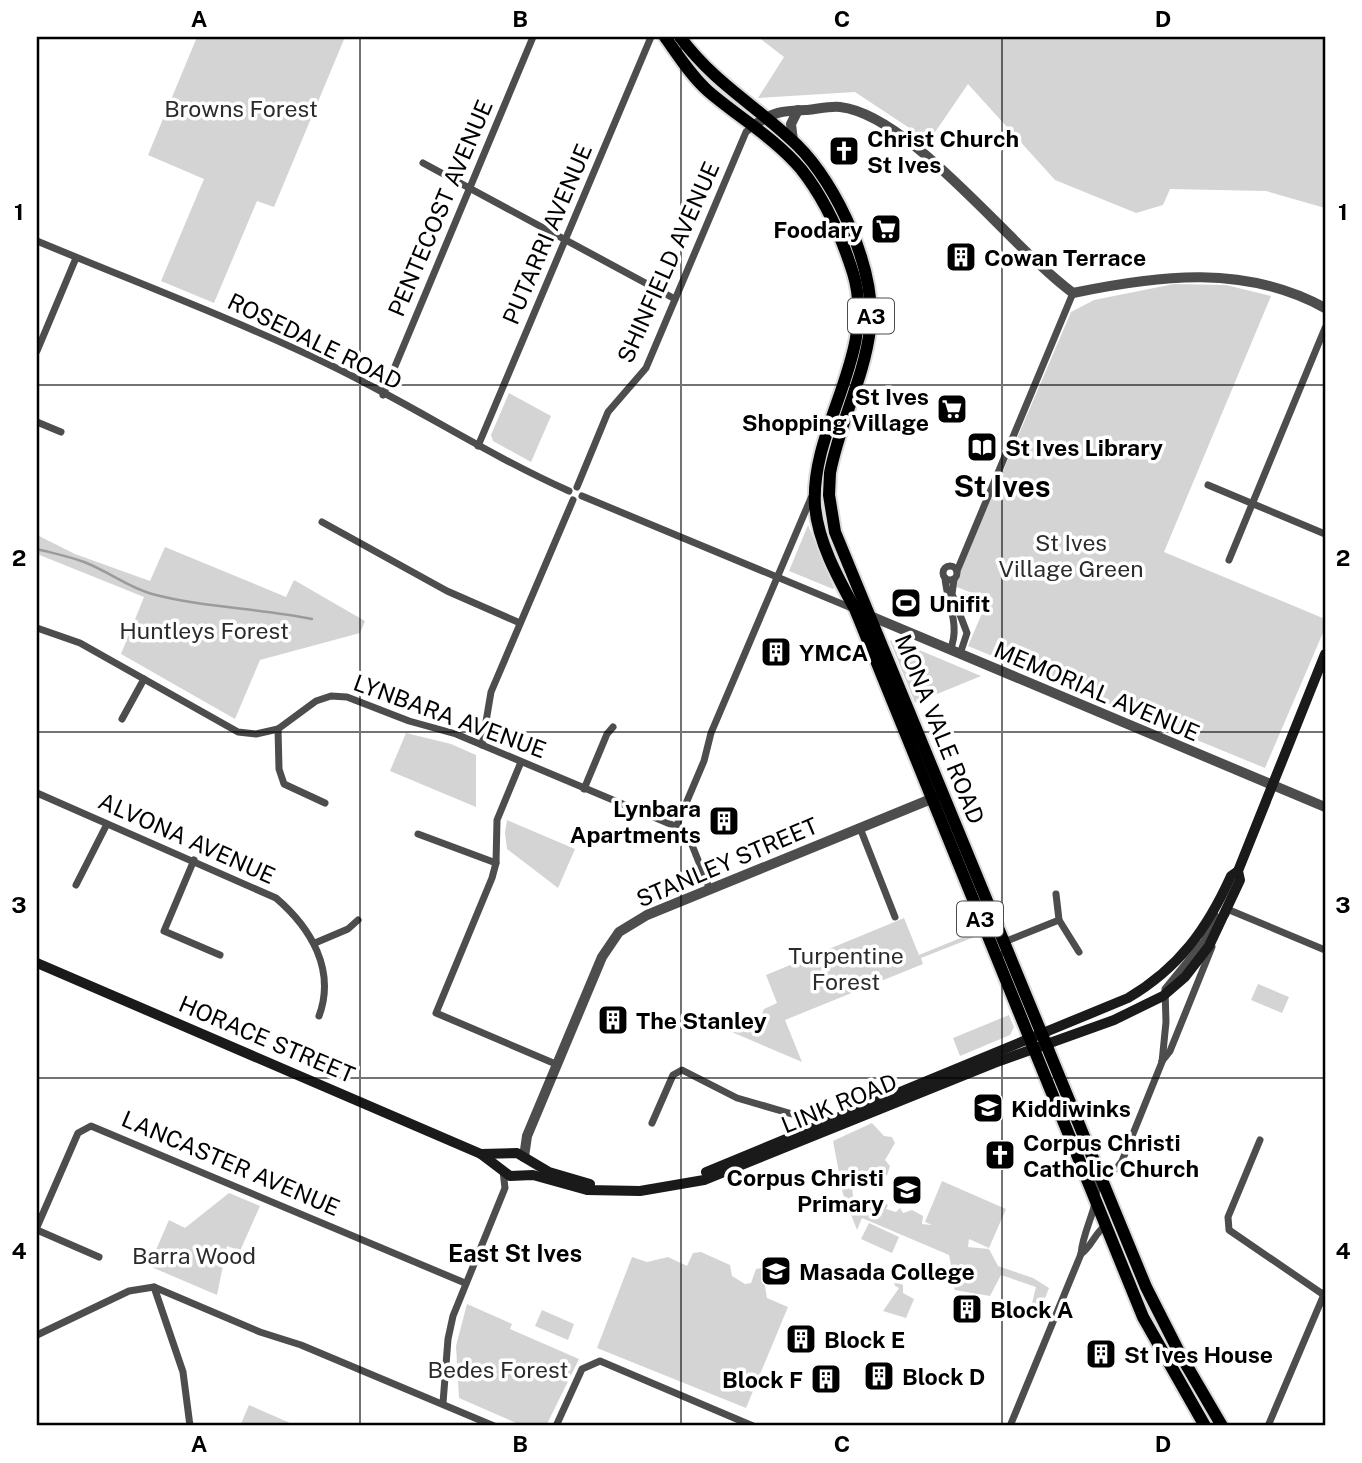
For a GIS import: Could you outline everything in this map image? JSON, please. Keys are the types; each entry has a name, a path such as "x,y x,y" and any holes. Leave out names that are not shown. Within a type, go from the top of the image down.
{"highway":[{"name":"MONA VALE ROAD","path":"665,37 707,90 792,160 808,180 836,232 856,284 858,319 855,342 820,460 815,504 821,535 1004,942 1096,1202 1143,1317 1205,1426"},
{"name":"MONA VALE ROAD","path":"680,37 714,78 793,141 815,165 832,193 856,244 869,285 868,341 832,462 829,495 835,532 870,616 937,796 1038,1041 1163,1323 1222,1426"}],"main road":[{"path":"1223,907 1240,880 1238,871 1325,654"},
{"name":"LINK ROAD","path":"519,1177 533,1175 572,1188 610,1192 674,1187 704,1180 1038,1041 1128,998 1158,978 1192,946 1223,907"},
{"name":"LINK ROAD","path":"526,1158 549,1172 586,1183 659,1184 712,1170 807,1130 1038,1041 1114,1020 1163,996 1202,957 1223,907"},
{"name":"HORACE STREET","path":"37,963 481,1154 503,1170"},
{"name":"HORACE STREET","path":"481,1154 510,1154"},
{"path":"510,1154 526,1158 527,1169 519,1177 503,1170 502,1160 510,1154"}],"street":[{"name":"PENTECOST AVENUE","path":"383,395 533,37"},
{"name":"PUTARRI AVENUE","path":"478,446 651,37"},
{"path":"753,126 772,112 839,107 862,113 926,155 1028,255 1073,293"},
{"path":"793,141 791,124 798,110"},
{"name":"SHINFIELD AVENUE","path":"577,487 608,412 646,368 746,132 753,126"},
{"path":"423,163 675,299"},
{"name":"ROSEDALE ROAD","path":"37,242 281,342 332,366 478,446 569,491"},
{"path":"37,351 76,258"},
{"path":"1073,293 1161,277 1206,276 1262,283 1302,295 1325,308"},
{"path":"955,652 967,633 952,594 955,568 961,561 1073,293"},
{"path":"1229,560 1325,328"},
{"path":"37,422 61,432"},
{"path":"1208,485 1325,534"},
{"path":"710,890 689,839 676,827 704,761 710,733 816,486"},
{"path":"573,500 569,491 577,487 582,496 777,579 855,609"},
{"path":"482,745 492,692 573,500 582,496"},
{"path":"322,522 447,591 520,623"},
{"path":"955,568 945,568 946,598 957,630 955,652"},
{"path":"945,578 954,579"},
{"name":"MEMORIAL AVENUE","path":"855,609 1325,807"},
{"path":"37,628 80,643 238,732 256,734 278,729 279,769 284,784 325,803"},
{"path":"122,719 144,679"},
{"name":"LYNBARA AVENUE","path":"278,729 316,701 342,696 482,745 676,827"},
{"path":"584,789 607,734 614,727"},
{"path":"521,762 497,820 496,863 436,1013 558,1065"},
{"name":"ALVONA AVENUE","path":"37,793 276,898 302,923 315,943 324,978 324,1002 319,1016"},
{"name":"STANLEY STREET","path":"510,1154 527,1136 612,939 635,921 937,796"},
{"path":"76,885 107,824"},
{"path":"860,828 895,917"},
{"path":"418,834 496,863"},
{"path":"194,860 164,931 220,955"},
{"path":"1056,894 1059,920 1079,952"},
{"path":"1010,1426 1081,1254 1082,1243 1099,1192 1096,1181 1116,1169 1122,1161 1162,1062 1170,1051 1223,907 1325,950"},
{"path":"315,943 348,929 358,920"},
{"path":"1004,942 1059,920"},
{"path":"1162,1062 1166,1021 1163,996"},
{"path":"652,1123 673,1076 682,1070 737,1098 799,1116 807,1130"},
{"name":"LANCASTER AVENUE","path":"37,1228 78,1133 92,1126 465,1283"},
{"name":"STANLEY STREET","path":"526,1158 527,1136"},
{"path":"1260,1140 1228,1217 1229,1230 1325,1293 1268,1426"},
{"path":"503,1170 505,1188"},
{"path":"443,1403 447,1339 465,1283 505,1188 519,1177"},
{"path":"1081,1254 1090,1248 1096,1234 1105,1225"},
{"path":"37,1228 99,1257"},
{"path":"154,1287 183,1372 190,1426"},
{"path":"37,1335 129,1291 154,1287 494,1426"},
{"path":"556,1426 582,1369 600,1361 753,1426"}],"green space":[{"name":"Browns Forest","path":"197,37 345,37 274,207 257,201 214,303 161,281 204,179 148,155"},
{"path":"758,37 1325,37 1325,208 1266,191 1170,189 1163,205 1136,213 1055,180 968,84 929,141 855,92 758,98 784,57"},
{"name":"St Ives Village Green","path":"1174,284 1226,285 1271,296 1164,552 1325,619 1325,628 1265,768 968,646 988,599 954,586 1071,312 1094,300"},
{"path":"509,393 551,416 531,462 493,441 491,435"},
{"path":"808,525 834,588 833,589 789,571"},
{"name":"Huntleys Forest","path":"37,535 75,554 150,581 165,547 286,597 294,580 365,621 360,633 260,660 235,719 121,654 144,597 37,554"},
{"path":"893,639 981,676 915,703 890,641"},
{"path":"406,733 451,744 476,755 476,807 390,771"},
{"path":"507,820 575,849 558,888 507,849"},
{"name":"Turpentine Forest","path":"904,918 919,955 975,932 977,936 921,958 923,964 785,1020 802,1062 727,1030 735,1019 744,1017 751,1021 759,1020 764,1009 777,1003 766,975"},
{"path":"1258,984 1289,997 1282,1013 1251,1000"},
{"path":"1009,1015 1014,1027 1010,1035 960,1056 953,1038"},
{"path":"872,1123 884,1136 892,1137 895,1143 885,1160 890,1166 887,1175 875,1179 866,1176 852,1184 853,1197 880,1207 883,1202 888,1205 886,1209 896,1212 900,1208 903,1213 912,1210 923,1216 922,1224 932,1225 925,1222 942,1181 1006,1209 989,1248 969,1239 968,1247 989,1249 998,1266 1033,1278 1049,1288 1036,1321 1015,1313 1032,1303 1036,1287 1001,1275 990,1296 955,1290 951,1281 953,1275 949,1255 862,1218 857,1230 843,1194 833,1141"},
{"name":"Barra Wood","path":"229,1193 260,1206 240,1251 227,1246 217,1295 149,1266 169,1220 185,1228"},
{"path":"869,1223 899,1237 892,1253 861,1239"},
{"path":"701,1252 730,1265 732,1276 745,1284 751,1283 756,1269 762,1268 767,1298 788,1307 746,1408 597,1348 632,1257 647,1262 668,1257 687,1266 693,1253"},
{"path":"894,1281 903,1285 903,1293 914,1299 906,1318 883,1311 899,1288"},
{"name":"Bedes Forest","path":"467,1304 512,1324 510,1329 579,1359 546,1426 523,1426 459,1398 456,1346"},
{"path":"542,1310 574,1324 568,1340 535,1326"},
{"path":"249,1405 297,1426 240,1426"}],"waterway":[{"path":"37,549 84,562 152,594 312,619"}],"place":[{"name":"Christ Church St Ives","path":"844,151"},
{"name":"Foodary","path":"886,229"},
{"name":"Cowan Terrace","path":"961,257"},
{"name":"St Ives Shopping Village","path":"952,409"},
{"name":"St Ives Library","path":"982,447"},
{"name":"Unifit","path":"906,603"},
{"name":"YMCA","path":"776,652"},
{"name":"Lynbara Apartments","path":"724,821"},
{"name":"The Stanley","path":"613,1020"},
{"name":"Kiddiwinks","path":"988,1108"},
{"name":"Corpus Christi Catholic Church","path":"1000,1155"},
{"name":"Corpus Christi Primary","path":"907,1190"},
{"name":"Masada College","path":"776,1271"},
{"name":"Block A","path":"967,1309"},
{"name":"Block E","path":"801,1339"},
{"name":"St Ives House","path":"1101,1354"},
{"name":"Block D","path":"879,1376"},
{"name":"Block F","path":"826,1379"}],"district":[{"name":"St Ives","path":"1002,486"},
{"name":"East St Ives","path":"515,1253"}]}
